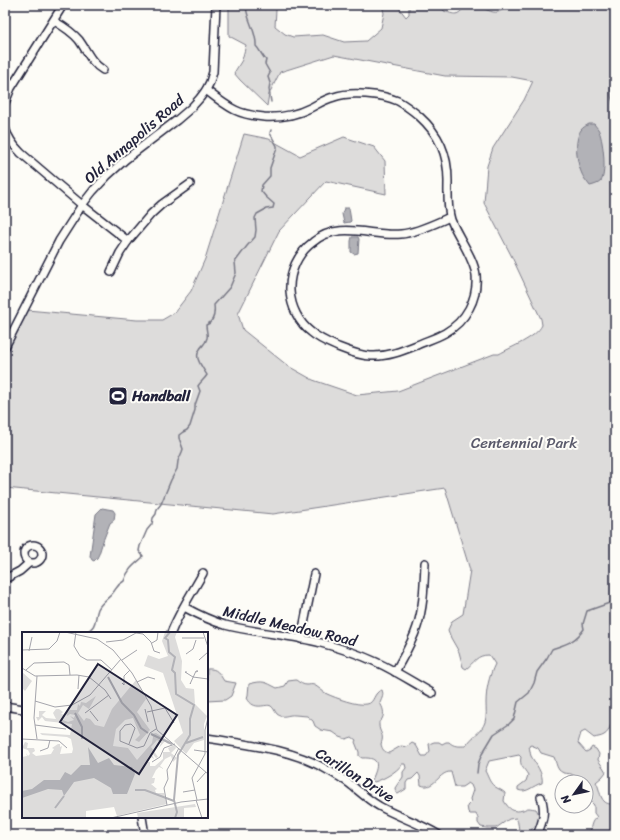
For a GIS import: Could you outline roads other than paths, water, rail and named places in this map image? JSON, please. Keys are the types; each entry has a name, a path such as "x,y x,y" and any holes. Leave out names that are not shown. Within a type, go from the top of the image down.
{"street":[{"path":"5,103 11,88 63,5"},
{"name":"Old Annapolis Road","path":"5,347 59,241 82,205 107,176 191,108 206,90 213,72 216,5"},
{"path":"54,21 72,33 78,39 93,62 103,70"},
{"path":"206,90 234,110 265,117 286,116 298,113 328,99 346,94 389,98 400,102 419,116 433,130 442,147 448,170 447,196 450,217 457,234 473,263 476,273 476,285 471,305 466,315 445,333 396,353 381,356 357,354 344,350 324,340 311,332 302,323 295,312 291,299 290,288 293,271 304,251 314,241 324,235 336,231 347,230 403,234 450,217"},
{"path":"5,128 13,145 21,153 82,205 128,241"},
{"path":"111,272 120,253 128,241 151,214 162,204 190,184"},
{"path":"5,579 20,571 29,563"},
{"path":"395,672 412,640 421,614 425,563"},
{"path":"172,632 175,624 203,573"},
{"path":"301,639 314,574"},
{"name":"Middle Meadow Road","path":"184,607 198,615 225,625 301,639 351,652 376,662 432,693"},
{"path":"5,706 22,709"},
{"name":"Carillon Drive","path":"208,738 270,748 309,760 337,776 382,807 426,827 439,835"},
{"path":"537,835 544,813 544,806 541,797"},
{"path":"142,818 145,835"}],"waterway":[{"path":"248,5 246,6 248,17 255,36 256,46 266,60 265,64 270,73 268,77 270,83 269,89 271,102"},
{"path":"86,632 94,625 98,609 101,605 113,593 119,584 124,581 129,570 142,558 143,556 139,551 140,546 147,530 152,524 157,509 161,504 177,469 178,461 183,449 179,435 190,426 200,391 198,386 207,375 198,359 198,352 207,338 206,325 211,322 214,305 230,287 236,273 235,262 255,237 255,218 257,214 266,209 273,208 274,204 261,191 262,185 270,176 270,168 277,148 270,133 271,130"},
{"path":"477,773 478,764 482,754 494,734 514,719 518,702 529,693 537,672 552,649 570,642 581,633 584,629 583,624 587,611 615,601"}],"place":[{"name":"Handball","path":"118,396"}],"park label":[{"name":"Centennial Park","path":"524,443"}]}
